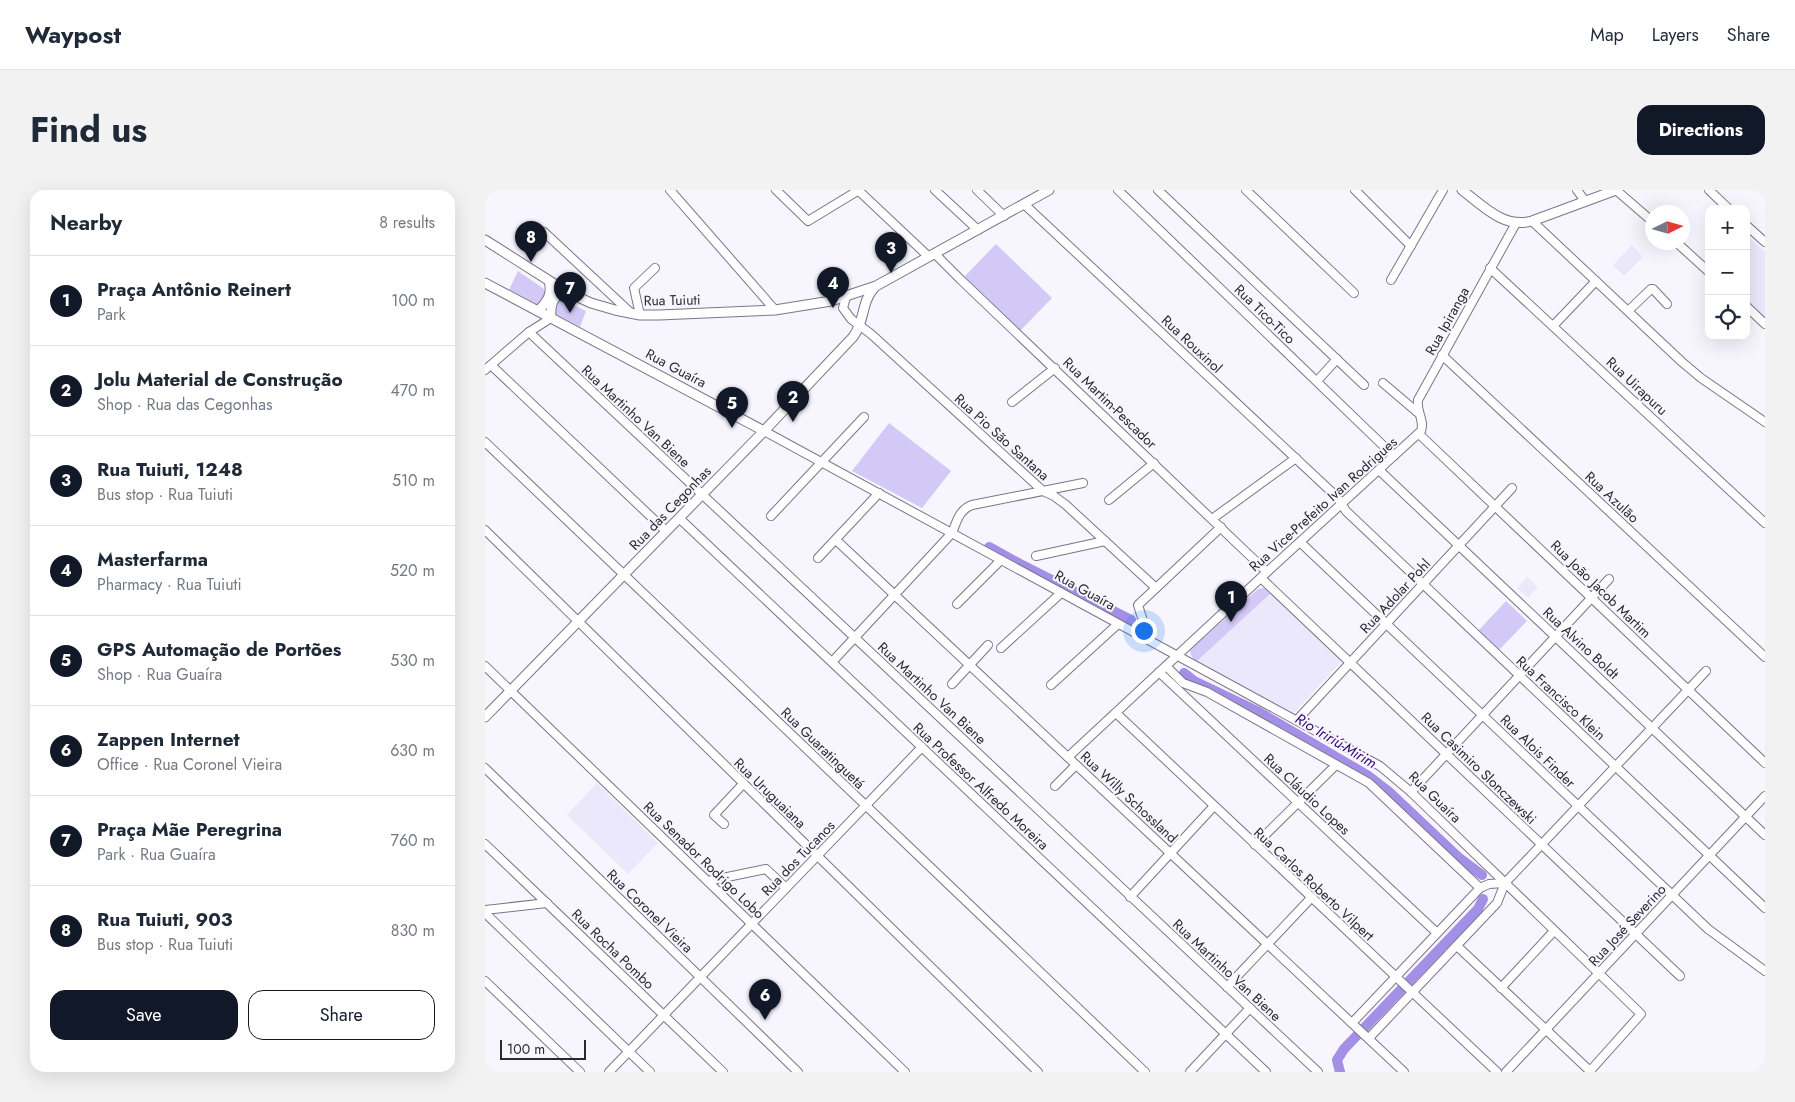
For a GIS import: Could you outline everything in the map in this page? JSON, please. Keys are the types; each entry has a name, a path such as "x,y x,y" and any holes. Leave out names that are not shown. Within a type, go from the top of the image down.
{"main road":[{"name":"Rua Tuiuti","path":"485,240 567,292 599,306 636,314 775,310 813,305 846,297 876,286 1048,190"},
{"path":"1462,190 1503,220 1516,223 1533,221 1616,190"},
{"path":"538,311 548,301 550,296 549,281"},
{"path":"863,312 868,295 876,286"},
{"name":"Rua Guaíra","path":"487,287 538,311 764,431"},
{"path":"551,318 553,300 559,294 567,292"},
{"path":"846,297 856,301 863,312"},
{"name":"Rua das Cegonhas","path":"485,716 764,431 853,337 860,327 863,312"}],"street":[{"path":"670,190 775,310"},
{"path":"776,190 808,221 859,190"},
{"name":"Rua Martim-Pescador","path":"859,190 961,280 1055,368 1267,572"},
{"path":"935,190 977,230"},
{"path":"977,190 1004,216"},
{"name":"Rua Tico-Tico","path":"1118,190 1394,456"},
{"path":"1158,190 1364,385"},
{"path":"1246,190 1354,293"},
{"path":"1355,190 1411,246"},
{"path":"1391,280 1443,190"},
{"path":"1577,190 1585,201"},
{"path":"1616,190 1645,215"},
{"path":"1709,190 1725,205"},
{"name":"Rua Rouxinol","path":"1024,204 1296,458 1337,497 1341,504"},
{"path":"1533,221 1691,370 1765,422"},
{"name":"Rua Ipiranga","path":"1419,434 1423,424 1417,412 1418,400 1516,223"},
{"path":"1750,229 1765,242"},
{"path":"544,232 636,314"},
{"path":"1685,250 1705,268"},
{"path":"636,314 635,288 655,268"},
{"name":"Rua Uirapuru","path":"1491,268 1765,523"},
{"path":"1553,326 1595,281"},
{"path":"1627,311 1651,289 1667,304"},
{"name":"Rua Pio São Santana","path":"846,297 843,304 845,312 860,327 871,334 1043,492 1060,500 1156,588"},
{"path":"1750,310 1765,324"},
{"path":"538,311 536,324 529,332 488,368 666,531"},
{"path":"529,332 551,318"},
{"name":"Rua Martinho Van Biene","path":"529,332 1318,1072"},
{"name":"Rua Azulão","path":"1442,356 1765,657"},
{"path":"1317,381 1337,359"},
{"path":"1012,402 1055,368"},
{"path":"1383,383 1417,412"},
{"path":"771,516 864,417"},
{"name":"Rua Guaíra","path":"764,431 1380,766 1411,792 1641,1014 1590,1071"},
{"name":"Rua Vice-Prefeito Ivan Rodrigues","path":"1068,758 1267,572 1419,434"},
{"name":"Rua João Jacob Martim","path":"1419,434 1765,763"},
{"name":"Rua Guaratinguetá","path":"485,442 1145,1072"},
{"path":"1212,519 1296,458"},
{"path":"1109,500 1154,463"},
{"name":"Rua Alvino Boldt","path":"1379,470 1765,835"},
{"path":"832,662 952,533 960,513 967,507 1083,483"},
{"name":"Rua Adolar Pohl","path":"1297,720 1512,488"},
{"path":"818,558 879,493"},
{"name":"Rua Francisco Klein","path":"1341,504 1346,511 1519,676 1765,908"},
{"name":"Rua Professor Alfredo Moreira","path":"679,518 1266,1072"},
{"path":"1140,636 1145,624 1138,605 1221,527"},
{"name":"Rua Uruguaiana","path":"485,530 1038,1072"},
{"name":"Rua Willy Schossland","path":"835,540 1404,1072"},
{"path":"1036,556 1105,542"},
{"name":"Rua Alois Finder","path":"1300,542 1716,936 1765,971"},
{"path":"957,604 1001,560"},
{"name":"Rua Casimiro Slonczewski","path":"1261,578 1680,976"},
{"path":"1411,792 1609,579"},
{"path":"1001,648 1061,593"},
{"path":"1051,685 1118,624"},
{"path":"952,684 988,645"},
{"name":"Rua Senador Rodrigo Lobo","path":"485,666 905,1072"},
{"path":"1166,666 1187,686 1207,692 1369,784 1480,888"},
{"path":"1367,1037 1497,903 1505,883 1706,671"},
{"name":"Rua Cláudio Lopes","path":"1159,672 1437,933"},
{"name":"Rua Carlos Roberto Vilpert","path":"1116,713 1497,1072"},
{"name":"Rua dos Tucanos","path":"609,1072 922,747"},
{"path":"1055,786 1076,764"},
{"path":"1255,846 1336,765"},
{"name":"Rua Coronel Vieira","path":"485,768 798,1072"},
{"path":"724,824 714,815 743,784"},
{"name":"Rua José Severino","path":"1506,1072 1765,796"},
{"path":"1131,896 1214,806"},
{"name":"Rua Rocha Pombo","path":"485,844 723,1072"},
{"path":"708,881 767,869 786,888"},
{"path":"1355,1026 1398,980 1437,933 1480,888 1489,884 1505,883"},
{"path":"1227,987 1311,898"},
{"path":"485,912 547,903"},
{"path":"485,912 650,1072"},
{"path":"1501,988 1554,931"},
{"path":"1457,946 1590,1071"},
{"path":"485,981 580,1072"},
{"path":"1190,1072 1249,1008"}],"shaded area":[{"path":"1750,239 1765,252 1765,317 1750,304"},
{"path":"996,244 1052,298 1020,331 964,277"},
{"path":"1632,245 1643,257 1624,276 1613,265"},
{"path":"518,271 544,289 546,295 540,304 533,305 508,292"},
{"path":"563,300 586,311 580,327 556,315 554,312 558,301"},
{"path":"889,423 951,471 922,508 852,471"},
{"path":"1527,577 1538,587 1528,598 1517,588"},
{"path":"1263,588 1271,593 1196,662 1190,650 1258,589"},
{"path":"1271,593 1342,661 1294,713 1196,662"},
{"path":"1506,601 1527,621 1498,651 1478,631"},
{"path":"597,783 658,843 628,874 567,815"}],"waterway":[{"name":"Rio Iririú-Mirim","path":"989,547 1131,620"},
{"name":"Rio Iririú-Mirim","path":"1184,673 1194,681 1259,712 1367,775 1388,791 1458,857 1482,875"},
{"name":"Rio Iririú-Mirim","path":"1340,1072 1337,1060 1344,1049 1478,909 1483,899"}],"place":[{"name":"Rua Tuiuti, 903","path":"531,262"},
{"name":"Rua Tuiuti, 1248","path":"891,273"},
{"name":"Masterfarma","path":"833,308"},
{"name":"Praça Mãe Peregrina","path":"570,313"},
{"name":"Jolu Material de Construção","path":"793,422"},
{"name":"GPS Automação de Portões","path":"732,428"},
{"name":"Praça Antônio Reinert","path":"1231,622"},
{"name":"Zappen Internet","path":"765,1020"}]}
